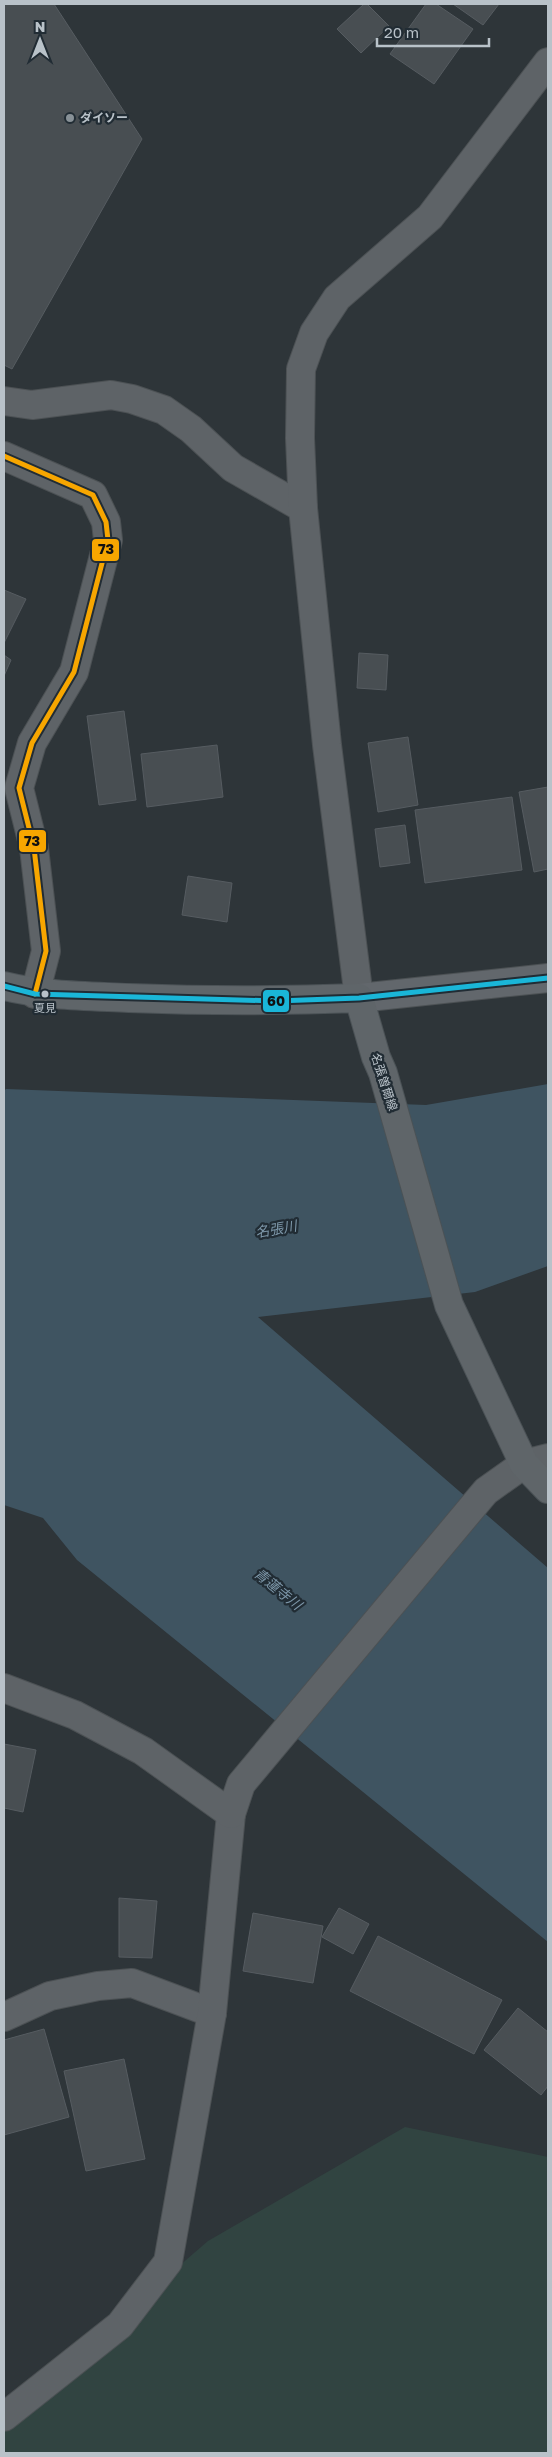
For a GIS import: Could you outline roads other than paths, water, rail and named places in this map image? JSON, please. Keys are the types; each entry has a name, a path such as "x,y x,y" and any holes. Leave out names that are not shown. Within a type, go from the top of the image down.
{"main road":[{"path":"4,986 35,994 276,1001 359,998 548,978"},
{"name":"名張曽爾線","path":"359,998 376,1057 383,1073 449,1305 536,1461 548,1489"}],"street":[{"path":"359,998 327,745 303,508 300,438 301,369 314,333 337,298 430,217 548,62"},
{"path":"4,401 32,405 111,395 132,399 156,407 190,429 233,468 303,508"},
{"path":"4,456 93,495 106,522 108,540 74,672 32,742 19,788 34,848 46,951 35,994"},
{"path":"4,2417 120,2324 168,2262 212,2013 231,1814 241,1784 486,1491 536,1461"},
{"path":"4,1688 75,1715 143,1751 231,1814"},
{"path":"4,2017 50,1996 98,1986 132,1984 212,2013"}],"water":[{"path":"548,1084 548,1266 475,1292 258,1317 548,1568 548,1942 77,1560 43,1518 4,1505 4,1091 6,1089 426,1105"}],"place":[{"name":"ダイソー","path":"70,118"},
{"name":"夏見","path":"45,994"}],"water label":[{"name":"名張川","path":"276,1229"},
{"name":"青蓮寺川","path":"278,1589"}]}
